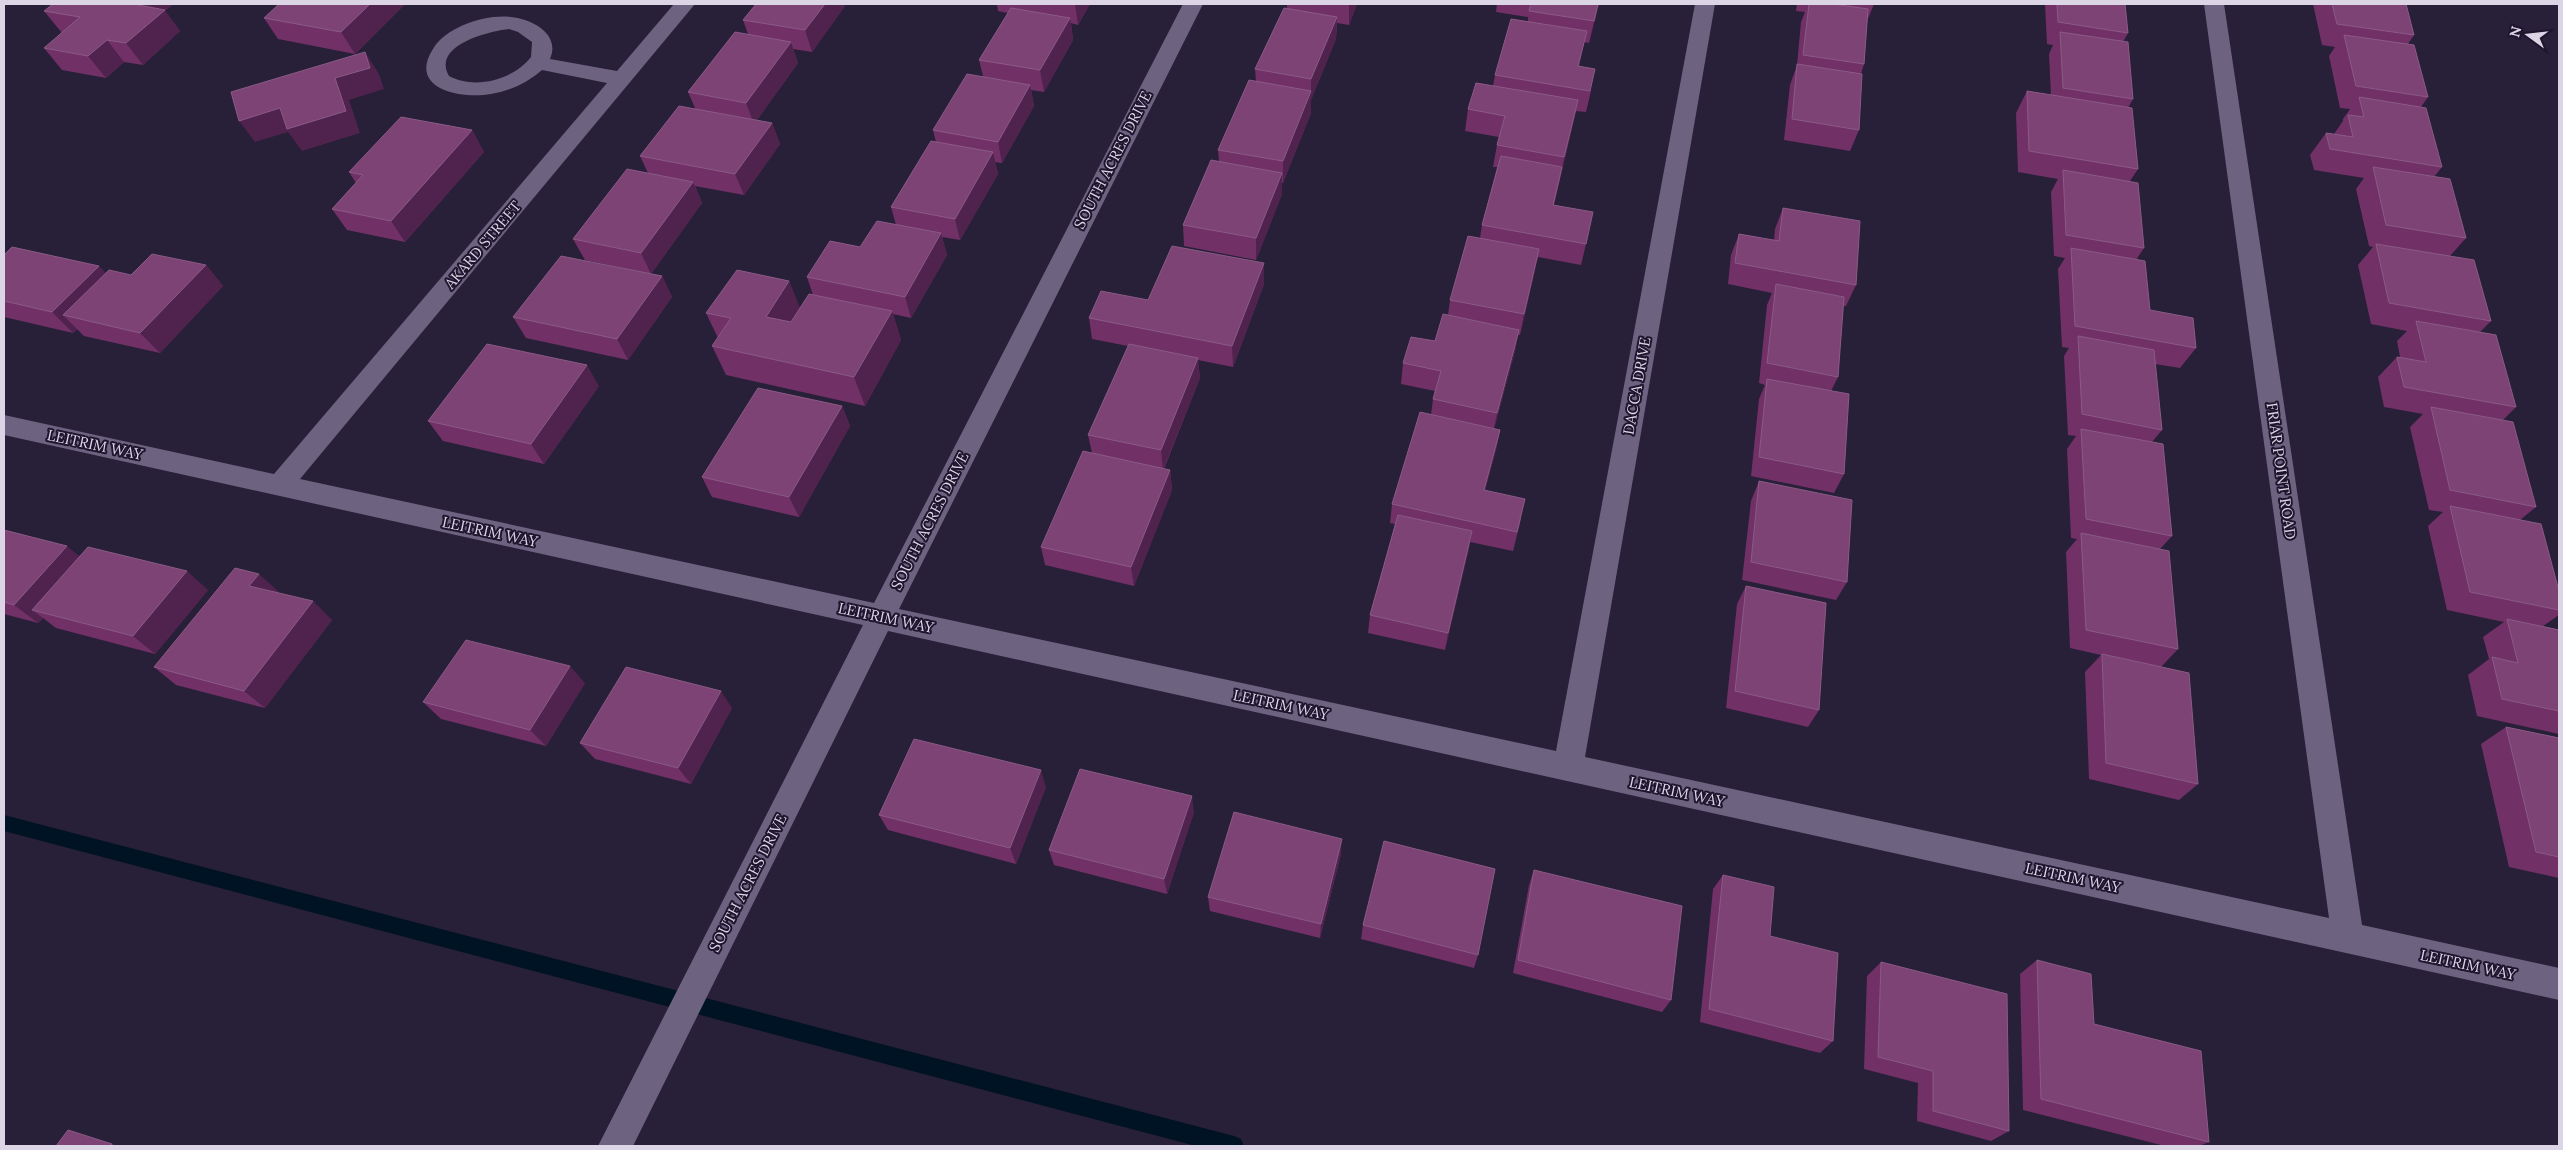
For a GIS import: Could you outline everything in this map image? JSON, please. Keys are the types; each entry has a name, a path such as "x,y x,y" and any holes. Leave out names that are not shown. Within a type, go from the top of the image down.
{"street":[{"name":"AKARD STREET","path":"280,485 685,4"},
{"name":"SOUTH ACRES DRIVE","path":"615,1146 881,617 1193,4"},
{"name":"DACCA DRIVE","path":"1568,768 1705,4"},
{"name":"FRIAR POINT ROAD","path":"2214,4 2348,938"},
{"path":"538,63 544,52 543,41 537,32 526,26 510,23 483,26 457,36 440,52 434,67 438,76 447,84 460,88 494,87 511,81 538,63 623,79"},
{"name":"LEITRIM WAY","path":"4,425 2559,984"}],"building":[{"path":"53,4 133,4 165,10 126,43 107,40 88,56 44,48 80,17 44,11"},
{"path":"279,4 370,4 341,32 264,18"},
{"path":"756,4 825,4 805,30 743,20"},
{"path":"1531,4 1598,4 1594,21 1529,11"},
{"path":"1809,4 1833,4 1868,9 1864,64 1803,55"},
{"path":"2057,4 2125,4 2128,33 2058,22"},
{"path":"2332,4 2406,4 2414,35 2337,24"},
{"path":"1011,8 1070,18 1040,70 979,60"},
{"path":"1284,8 1337,17 1311,79 1255,69"},
{"path":"1511,19 1587,31 1578,66 1595,69 1590,91 1495,75"},
{"path":"735,32 791,42 746,103 688,92"},
{"path":"2060,32 2128,42 2133,99 2063,88"},
{"path":"2344,35 2414,45 2428,97 2356,86"},
{"path":"365,52 370,68 335,78 346,111 287,129 280,108 239,121 231,92"},
{"path":"1797,64 1862,74 1859,130 1792,119"},
{"path":"967,74 1030,85 998,142 933,130"},
{"path":"1249,80 1311,91 1283,161 1218,150"},
{"path":"1476,83 1578,100 1564,157 1497,145 1505,116 1468,109"},
{"path":"2027,91 2132,108 2138,169 2029,151"},
{"path":"2359,97 2426,108 2442,167 2330,149 2326,133 2353,137 2348,115 2364,117"},
{"path":"679,106 772,123 735,174 640,156"},
{"path":"401,117 472,130 391,221 332,209 363,175 349,172"},
{"path":"931,141 993,152 955,219 891,207"},
{"path":"1501,156 1562,167 1553,205 1593,212 1586,244 1482,225"},
{"path":"1211,160 1282,173 1256,238 1183,225"},
{"path":"2373,167 2450,179 2466,238 2386,225"},
{"path":"627,169 693,182 641,253 573,239"},
{"path":"2063,170 2138,183 2144,248 2066,235"},
{"path":"1783,208 1860,221 1856,285 1735,263 1739,234 1779,241"},
{"path":"877,221 941,233 905,297 807,277 830,241 860,247"},
{"path":"1468,236 1539,249 1524,314 1450,300"},
{"path":"2376,244 2474,260 2491,321 2389,303"},
{"path":"1172,246 1264,263 1232,346 1089,318 1101,291 1148,300"},
{"path":"12,247 99,266 52,312 4,301 4,255"},
{"path":"2071,248 2145,261 2150,310 2193,318 2196,348 2075,326"},
{"path":"152,254 206,265 140,333 63,315 109,270 131,275"},
{"path":"561,256 662,276 617,339 513,317"},
{"path":"737,270 789,281 766,317 791,322 809,294 892,311 854,377 712,346 731,318 706,313"},
{"path":"1776,284 1844,297 1838,377 1767,363"},
{"path":"1443,314 1519,330 1497,413 1433,399 1441,371 1403,363 1411,337 1435,341"},
{"path":"2416,321 2496,335 2516,407 2404,387 2397,357 2426,362"},
{"path":"2078,336 2154,350 2162,430 2082,414"},
{"path":"487,344 587,365 531,444 428,421"},
{"path":"1129,344 1198,358 1161,450 1088,435"},
{"path":"1767,379 1849,394 1844,474 1759,457"},
{"path":"758,388 842,406 789,497 702,477"},
{"path":"2431,407 2513,422 2536,507 2450,490"},
{"path":"1420,412 1500,430 1484,490 1525,499 1517,532 1392,504"},
{"path":"2081,429 2163,444 2172,536 2086,519"},
{"path":"1083,451 1170,470 1131,567 1041,547"},
{"path":"1759,481 1852,500 1847,582 1751,562"},
{"path":"2450,506 2541,524 2559,591 2559,610 2470,592"},
{"path":"1398,515 1472,531 1448,633 1370,615"},
{"path":"4,530 67,546 14,605 4,602"},
{"path":"2081,533 2169,551 2178,649 2086,630"},
{"path":"88,547 187,571 133,636 32,610"},
{"path":"235,568 259,574 249,586 313,601 244,691 154,667"},
{"path":"1746,586 1826,603 1819,710 1735,691"},
{"path":"2507,619 2559,630 2559,711 2502,699 2492,657 2518,663"},
{"path":"466,640 570,666 530,730 423,702"},
{"path":"2102,654 2189,673 2198,784 2106,763"},
{"path":"626,667 721,691 678,768 580,743"},
{"path":"2506,727 2559,738 2559,857 2536,852"},
{"path":"914,739 1041,770 1010,848 879,815"},
{"path":"1080,769 1192,796 1164,879 1049,850"},
{"path":"1234,812 1342,839 1321,924 1208,897"},
{"path":"1384,841 1495,869 1478,955 1363,925"},
{"path":"1534,870 1682,906 1671,1000 1518,960"},
{"path":"1723,875 1774,887 1770,936 1838,953 1833,1041 1709,1009"},
{"path":"2037,960 2091,974 2094,1024 2201,1051 2209,1142 2041,1099"},
{"path":"1881,962 2007,994 2009,1131 1933,1111 1933,1071 1878,1057"},
{"path":"68,1130 112,1144 111,1146 56,1146"}],"waterway":[{"path":"4,823 1234,1146"}]}
